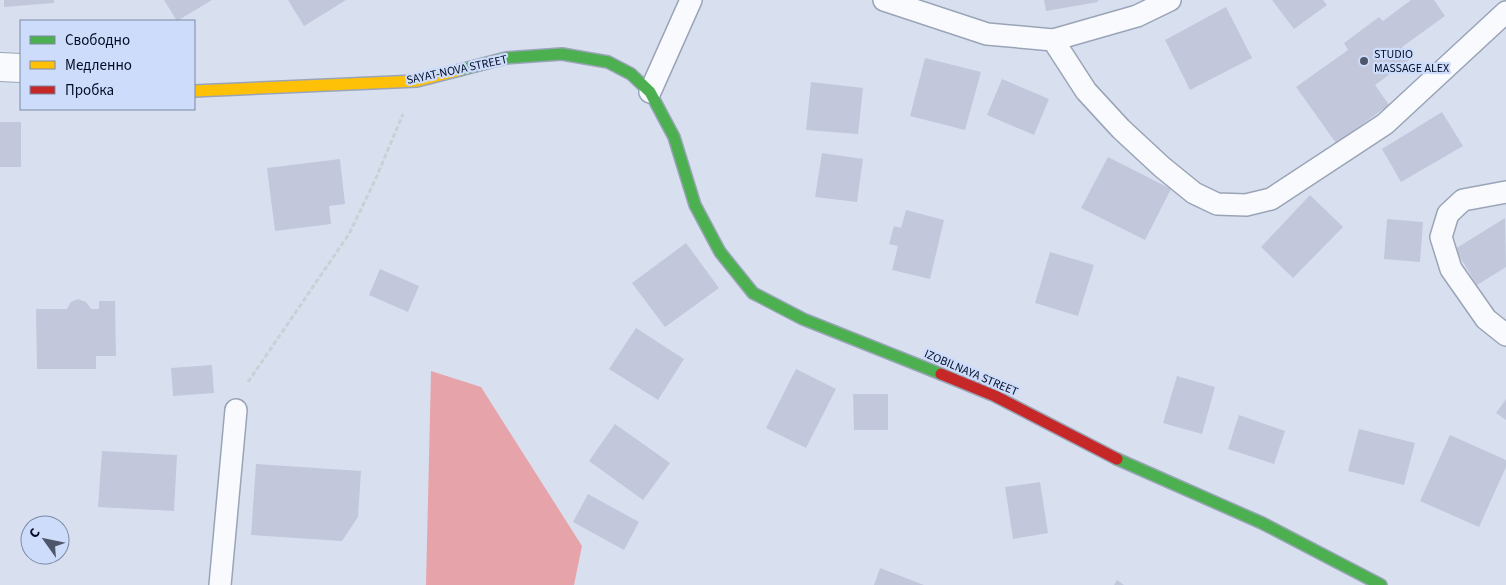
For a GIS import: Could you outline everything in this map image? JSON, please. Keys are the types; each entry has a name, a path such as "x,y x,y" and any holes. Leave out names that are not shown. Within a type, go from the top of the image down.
{"street":[{"name":"SAYAT-NOVA STREET","path":"195,91 417,81 506,58 562,54 583,56 608,62 630,74 650,92"},
{"path":"0,67 20,68"},
{"name":"IZOBILNAYA STREET","path":"650,92 674,136 695,205 720,252 753,293 804,319 995,396 1104,453 1262,523 1381,585"}],"lane":[{"path":"650,92 691,0"},
{"path":"884,0 987,34 1053,40 1137,16 1170,0"},
{"path":"1053,40 1086,91 1121,129 1162,167 1194,193 1217,204 1246,205 1272,199 1385,124 1506,12"},
{"path":"1506,192 1464,200 1448,214 1441,237 1451,269 1486,318 1506,335"},
{"path":"220,585 236,410"}],"path":[{"path":"236,410 244,390 259,365 349,234 376,178 417,81"}],"shaded area":[{"path":"431,371 481,387 582,546 574,585 426,585"}],"building":[{"path":"4,0 54,0 54,3 4,7"},
{"path":"164,0 212,0 179,20 176,20"},
{"path":"288,0 346,0 304,26"},
{"path":"1044,0 1098,0 1098,2 1046,11"},
{"path":"1272,0 1323,0 1327,5 1294,29"},
{"path":"1411,0 1434,0 1445,16 1402,47 1411,59 1375,85 1389,105 1336,143 1296,87 1348,50 1344,43 1379,17 1383,21"},
{"path":"1226,7 1252,58 1190,90 1165,40"},
{"path":"925,58 981,72 965,130 910,116"},
{"path":"1002,79 1049,99 1034,135 987,115"},
{"path":"811,82 863,88 858,134 806,130"},
{"path":"1442,112 1463,146 1401,182 1382,149"},
{"path":"0,122 21,122 21,167 0,167"},
{"path":"822,153 863,159 857,202 815,197"},
{"path":"1108,157 1171,189 1145,240 1081,208"},
{"path":"340,159 345,204 329,206 331,224 275,231 267,168"},
{"path":"1310,195 1343,227 1293,278 1261,247"},
{"path":"906,210 944,220 930,279 892,270 898,246 889,244 894,226 901,228"},
{"path":"1505,218 1506,267 1477,285 1455,249"},
{"path":"1387,219 1423,222 1420,262 1384,259"},
{"path":"686,243 719,288 665,327 632,283"},
{"path":"1050,252 1094,265 1078,316 1035,303"},
{"path":"380,269 419,286 408,312 369,295"},
{"path":"78,299 86,302 91,309 99,309 99,301 115,301 116,356 96,356 96,369 37,369 36,309 67,309 71,302"},
{"path":"636,328 684,359 658,400 609,369"},
{"path":"212,365 214,393 173,396 171,368"},
{"path":"796,369 836,389 806,448 766,428"},
{"path":"1177,376 1215,387 1202,434 1163,423"},
{"path":"853,394 888,394 888,430 854,430"},
{"path":"1506,399 1506,420 1496,413"},
{"path":"1239,415 1285,431 1274,464 1228,449"},
{"path":"615,424 670,463 643,500 589,461"},
{"path":"1359,429 1415,443 1404,485 1348,471"},
{"path":"1450,435 1506,460 1506,467 1479,527 1420,501"},
{"path":"102,451 177,455 174,511 98,507"},
{"path":"256,464 361,471 358,517 342,541 251,535"},
{"path":"1040,482 1048,533 1013,539 1005,487"},
{"path":"588,494 639,522 624,550 573,522"},
{"path":"880,568 924,585 874,585"},
{"path":"1117,580 1124,585 1114,585"}],"traffic: fast":[{"path":"460,70 506,58 562,54 608,62 631,74 650,92 674,137 695,205 720,252 753,293 803,319 941,374"},
{"path":"1117,459 1262,523 1381,585"}],"traffic: slow":[{"path":"195,91 417,81 460,70"}],"traffic: jam":[{"path":"941,374 995,396 1117,459"}],"place":[{"name":"STUDIO MASSAGE ALEX","path":"1364,61"}]}
